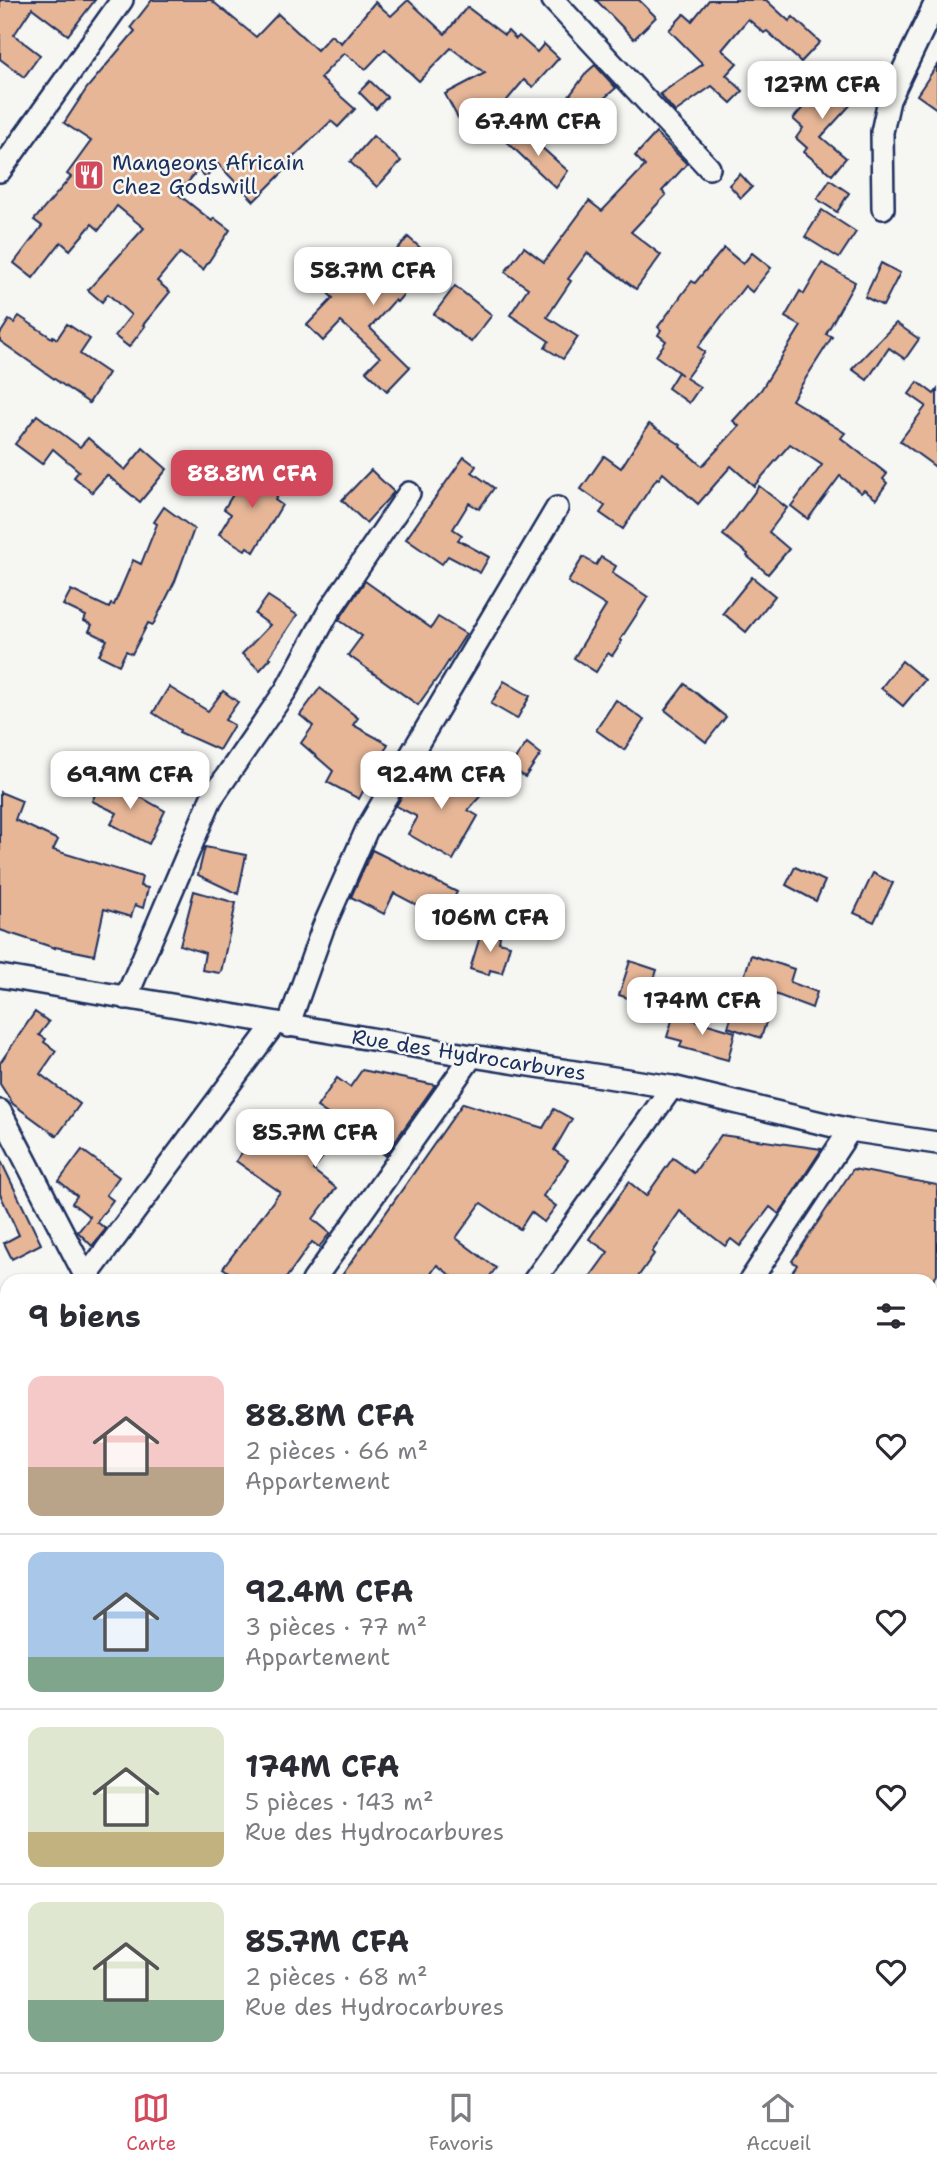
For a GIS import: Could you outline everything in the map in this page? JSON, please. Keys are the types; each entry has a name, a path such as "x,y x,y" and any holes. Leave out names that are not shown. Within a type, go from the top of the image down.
{"street":[{"path":"0,171 122,0"},
{"path":"553,0 709,168"},
{"path":"883,208 882,132 889,100 937,0"},
{"path":"126,998 211,799 286,690 329,611 409,493"},
{"path":"91,1274 282,1024 367,830 557,508"},
{"name":"Rue des Hydrocarbures","path":"0,976 672,1087 850,1130 937,1143"},
{"path":"326,1274 472,1056"},
{"path":"539,1274 672,1087"},
{"path":"0,1111 84,1274"},
{"path":"755,1274 850,1130"}],"building":[{"path":"0,0 95,0 68,35 32,8 14,35 40,55 24,77 0,59"},
{"path":"152,0 211,0 256,37 278,14 317,50 331,35 341,43 375,2 391,16 408,0 445,34 467,7 504,35 508,31 516,39 519,36 537,52 544,44 559,58 533,87 524,80 502,106 507,110 496,122 479,107 458,118 445,94 485,73 451,48 419,81 385,49 366,69 344,53 320,78 355,109 338,127 331,121 281,169 283,172 254,201 217,163 206,177 198,170 178,194 212,221 214,218 230,230 203,270 180,253 157,281 170,292 129,347 115,336 131,315 108,294 102,302 88,290 144,228 117,206 99,230 92,224 70,250 61,242 33,278 14,263 42,226 34,220 71,177 67,174 91,141 64,123 87,88 135,31 131,27"},
{"path":"596,0 639,0 656,17 634,39"},
{"path":"709,0 766,0 789,21 793,17 820,42 801,62 767,31 764,33 748,19 722,50 737,63 726,75 743,91 731,103 712,86 675,112 660,94 703,64 669,30 684,14 692,21"},
{"path":"595,65 616,88 601,101 607,105 587,131 559,110"},
{"path":"937,65 937,109 917,95"},
{"path":"822,72 854,101 821,137 846,158 832,175 804,152 807,148 796,138 803,128 793,119 810,99 803,92"},
{"path":"370,81 387,97 376,109 359,92"},
{"path":"521,129 568,171 556,188 506,141"},
{"path":"656,133 687,164 662,191 666,195 631,232 661,255 636,289 587,253 568,279 571,281 547,317 578,337 563,359 545,348 549,341 510,315 528,288 505,272 524,247 544,262 589,201 602,211 645,166 635,156"},
{"path":"373,136 401,161 377,187 350,162"},
{"path":"740,174 752,187 741,198 729,185"},
{"path":"830,180 849,193 837,212 817,199"},
{"path":"822,210 856,232 839,258 805,237"},
{"path":"408,237 434,260 370,328 410,367 387,391 366,371 380,357 341,322 323,341 307,325 333,298 317,283 328,270 345,286 353,278 363,288"},
{"path":"724,248 743,264 752,253 771,268 752,292 745,286 698,347 705,352 686,378 700,387 689,403 668,388 678,372 656,356 666,341 658,335 661,330 658,327 692,281 695,283"},
{"path":"822,263 855,282 826,334 832,337 792,400 845,433 841,438 887,474 883,479 887,483 876,499 864,490 861,493 840,476 808,519 791,506 822,465 790,444 754,486 731,466 698,504 663,473 623,529 600,513 605,506 581,489 604,456 621,468 649,424 681,445 680,447 702,466 739,426 733,421 761,390 801,326 785,317 800,291 804,294"},
{"path":"881,263 900,273 883,306 865,297"},
{"path":"455,286 492,315 471,342 434,314"},
{"path":"19,316 52,338 53,336 57,339 67,324 90,339 80,354 108,373 89,403 0,341 0,334 9,320 14,323"},
{"path":"896,323 919,339 905,359 889,348 867,380 852,369"},
{"path":"918,382 934,394 937,390 937,468 900,441 926,406 909,394"},
{"path":"37,415 80,447 88,438 125,470 143,448 167,469 140,502 107,475 92,492 74,477 79,471 53,449 42,464 15,444"},
{"path":"464,457 476,466 472,472 494,488 479,509 469,503 453,529 462,535 458,540 489,557 480,573 448,556 442,564 406,539"},
{"path":"250,467 283,488 275,500 282,505 254,552 247,547 245,550 219,534 231,514 224,509"},
{"path":"371,470 394,492 366,523 342,500"},
{"path":"759,486 787,508 769,532 789,549 768,574 723,535"},
{"path":"164,507 194,529 175,581 153,625 148,623 132,654 126,651 119,665 99,655 107,640 89,631 92,625 84,621 86,616 63,605 71,590 109,608 111,604 114,605 133,560 141,564 157,524 154,522"},
{"path":"583,557 596,565 601,557 616,566 612,573 648,597 612,656 608,653 596,672 574,658 606,606 568,582"},
{"path":"752,577 775,596 746,632 723,613"},
{"path":"365,581 431,628 438,617 466,634 418,705 348,655 362,636 339,620"},
{"path":"268,596 297,615 269,657 271,658 260,670 242,654 270,625 255,614"},
{"path":"902,661 925,680 903,706 881,688"},
{"path":"504,681 530,696 517,719 491,704"},
{"path":"685,684 726,717 706,742 665,710"},
{"path":"169,687 208,711 223,691 238,702 225,720 234,725 219,750 179,732 180,730 153,713"},
{"path":"320,688 358,718 353,725 388,744 359,799 327,782 333,771 301,743 313,726 300,715"},
{"path":"616,700 644,720 624,750 596,730"},
{"path":"527,743 541,754 525,777 510,766"},
{"path":"459,769 484,792 468,810 478,816 453,860 408,834 416,816 396,806 417,771 444,785"},
{"path":"102,780 165,811 149,844 111,824 117,813 92,801"},
{"path":"0,792 22,801 15,820 58,840 53,850 142,877 140,886 148,888 143,908 135,905 131,917 104,909 94,955 55,948 0,930"},
{"path":"205,847 246,855 238,894 198,875"},
{"path":"372,850 457,892 443,919 394,893 384,914 351,897"},
{"path":"795,867 825,881 816,901 786,885"},
{"path":"873,873 893,883 874,922 854,913"},
{"path":"194,891 236,903 219,973 202,970 205,953 180,945"},
{"path":"482,930 500,936 499,942 510,945 502,973 490,970 489,975 470,969"},
{"path":"751,955 794,969 790,982 817,992 812,1008 775,994 761,1038 728,1027"},
{"path":"630,961 657,970 646,1004 619,995"},
{"path":"35,1012 49,1022 39,1035 56,1051 40,1074 80,1104 57,1136 13,1104 0,1084 0,1063"},
{"path":"674,1014 735,1032 728,1060 680,1047 682,1041 667,1037"},
{"path":"362,1070 435,1085 385,1155 346,1127 313,1170 336,1188 313,1219 330,1233 319,1247 312,1242 289,1274 231,1274 223,1268 280,1192 236,1161 267,1117 306,1145 329,1115 317,1107 337,1078 350,1087"},
{"path":"463,1103 543,1128 554,1109 572,1119 554,1150 568,1160 543,1196 556,1206 544,1222 531,1212 520,1229 481,1203 456,1238 496,1268 491,1274 449,1274 437,1265 431,1274 343,1274"},
{"path":"721,1135 822,1149 779,1214 770,1207 740,1246 731,1239 725,1246 680,1211 640,1274 592,1274 608,1252 589,1239 629,1182 646,1196 673,1158 694,1173"},
{"path":"82,1150 119,1177 106,1195 113,1200 97,1222 106,1229 92,1246 78,1232 90,1217 72,1203 77,1196 59,1181"},
{"path":"0,1159 41,1244 12,1259 4,1243 19,1235 0,1194"},
{"path":"853,1169 937,1185 937,1274 791,1274 797,1265 792,1261"}],"place":[{"name":"Mangeons Africain Chez Godswill","path":"89,175"}]}
